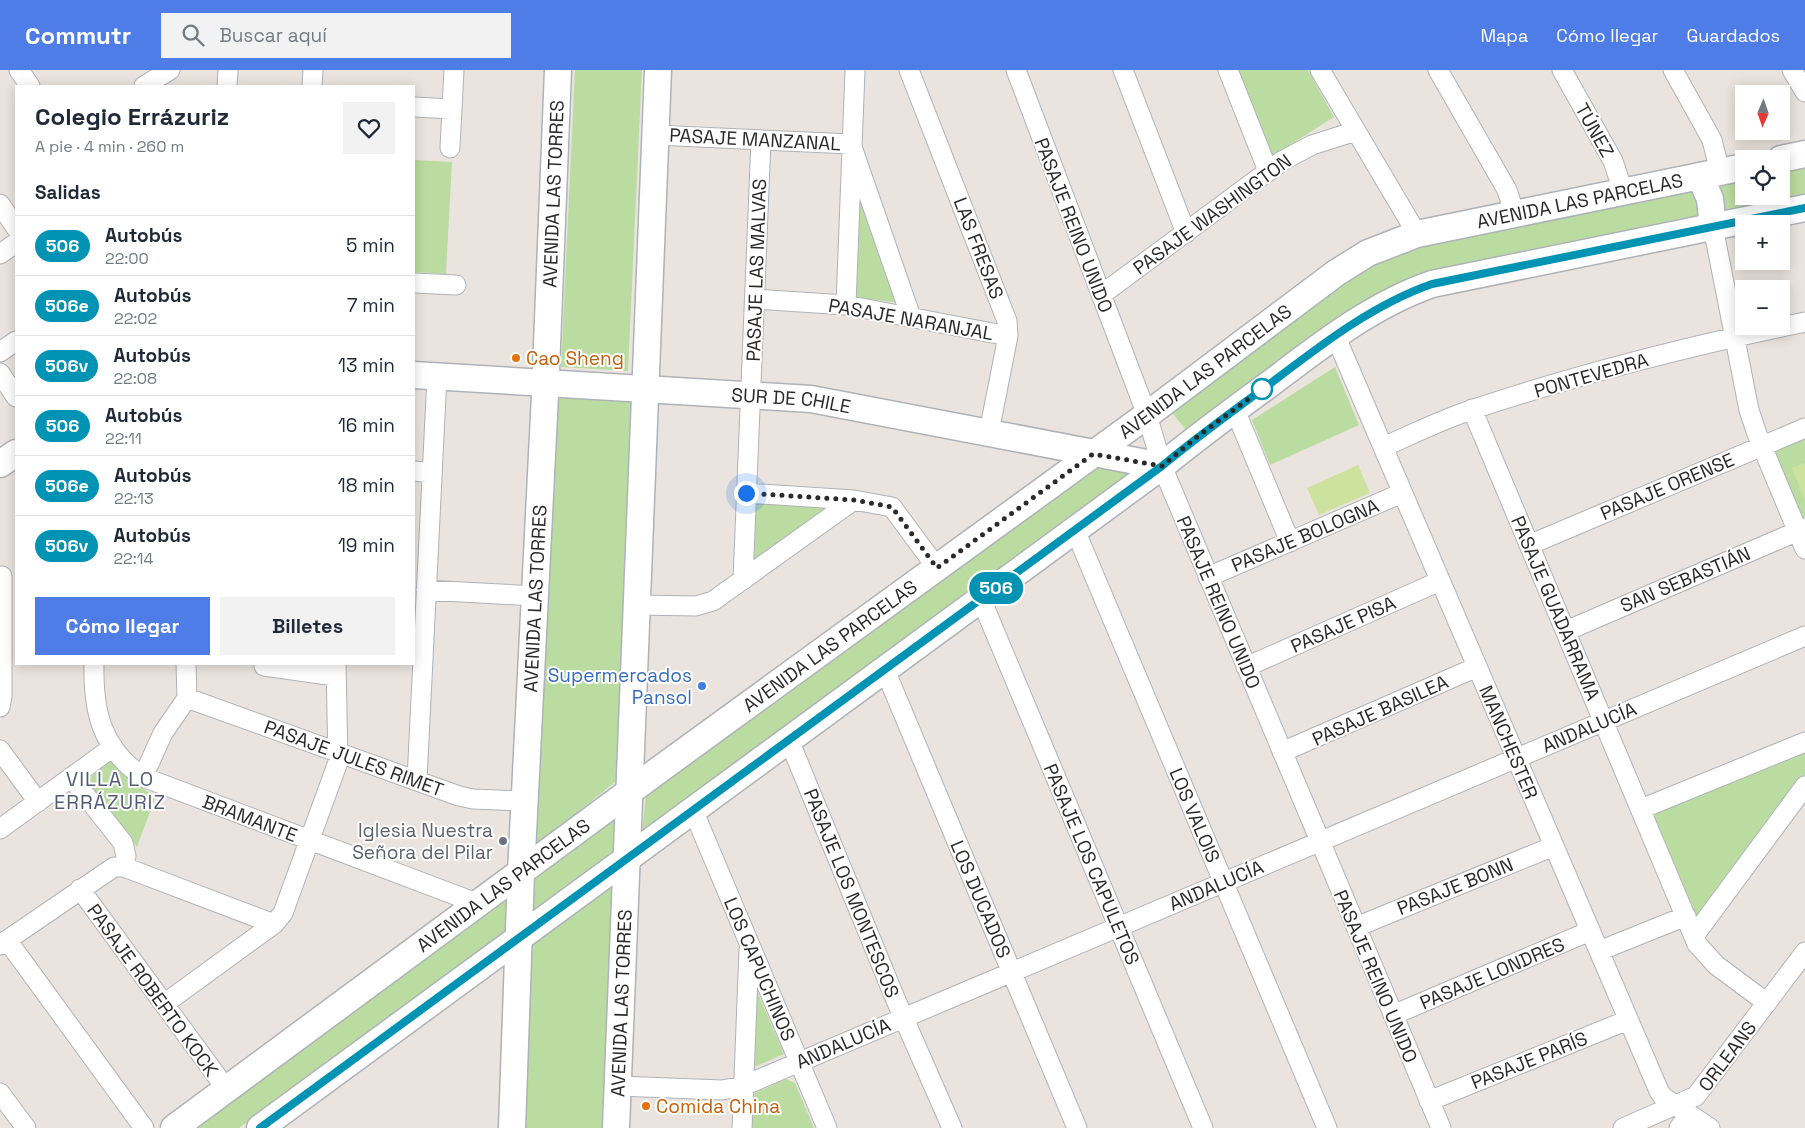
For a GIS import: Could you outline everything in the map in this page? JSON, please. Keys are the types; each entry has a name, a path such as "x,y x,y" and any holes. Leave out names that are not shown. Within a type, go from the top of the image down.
{"street":[{"path":"19,70 29,85"},
{"path":"146,85 170,70"},
{"path":"227,85 228,70"},
{"path":"312,85 313,70"},
{"path":"450,148 454,70"},
{"name":"AVENIDA LAS TORRES","path":"512,1128 521,873 558,70"},
{"name":"AVENIDA LAS TORRES","path":"616,1128 658,70"},
{"path":"846,305 855,70"},
{"name":"LAS FRESAS","path":"909,70 1007,321 1008,336 990,432"},
{"name":"PASAJE REINO UNIDO","path":"1016,70 1147,415 1162,466 1441,1128"},
{"path":"1228,70 1268,171"},
{"path":"1320,70 1417,234"},
{"path":"1438,70 1507,190 1515,214"},
{"name":"TÚNEZ","path":"1562,70 1612,160 1623,191"},
{"path":"1673,70 1707,128 1721,172 1710,199 1713,226 1749,410 1762,446 1801,529 1805,549"},
{"path":"1792,70 1805,92"},
{"path":"1127,71 1186,233"},
{"path":"415,107 452,109"},
{"name":"PASAJE WASHINGTON","path":"1101,295 1268,171 1312,145 1356,131"},
{"name":"PASAJE MANZANAL","path":"655,135 851,144 911,317"},
{"name":"PASAJE LAS MALVAS","path":"743,580 761,140"},
{"path":"1790,157 1805,154"},
{"name":"AVENIDA LAS PARCELAS","path":"174,1128 629,792 1147,415 1336,273 1368,253 1417,234 1721,172"},
{"path":"0,204 15,226"},
{"path":"260,1128 1162,466 1334,335 1407,293 1432,284 1805,208"},
{"path":"0,254 15,244"},
{"path":"415,284 456,286"},
{"name":"PASAJE NARANJAL","path":"755,299 846,305 1008,336"},
{"name":"PONTEVEDRA","path":"1383,447 1472,410 1558,383 1735,336 1805,322"},
{"name":"MANCHESTER","path":"1334,335 1659,1091 1682,1116 1710,1128"},
{"path":"0,352 15,342"},
{"path":"0,373 15,395"},
{"path":"417,780 426,590 421,556 425,375"},
{"name":"SUR DE CHILE","path":"425,375 750,395 838,403 1162,466"},
{"path":"1235,410 1290,542"},
{"name":"PASAJE GUADARRAMA","path":"1472,410 1694,936 1708,958 1767,1003"},
{"name":"PASAJE ORENSE","path":"1529,545 1805,428"},
{"path":"0,464 15,454"},
{"path":"746,493 854,500 892,507 937,568"},
{"name":"PASAJE BOLOGNA","path":"1208,577 1402,493"},
{"path":"636,604 705,605 854,500"},
{"name":"SAN SEBASTIÁN","path":"1566,631 1801,529"},
{"name":"LOS VALOIS","path":"1075,530 1327,1128"},
{"path":"0,706 6,573"},
{"name":"PASAJE PISA","path":"1246,666 1440,581"},
{"path":"426,590 535,596"},
{"name":"PASAJE LOS CAPULETOS","path":"981,599 1203,1128"},
{"name":"ANDALUCÍA","path":"618,1086 722,1090 744,1086 799,1061 1805,636"},
{"name":"BRAMANTE","path":"94,665 96,711 102,728 121,758 143,777 479,904"},
{"path":"143,777 163,733 187,698 186,665"},
{"path":"164,1004 274,924 283,913 338,762 336,752 335,670 264,665"},
{"name":"PASAJE BASILEA","path":"1282,752 1477,667"},
{"name":"LOS DUCADOS","path":"884,670 1077,1128"},
{"name":"PASAJE JULES RIMET","path":"187,698 473,799 525,801"},
{"name":"PASAJE LOS MONTESCOS","path":"789,740 903,1017 952,1128"},
{"path":"1641,809 1805,742"},
{"path":"0,829 113,747"},
{"path":"0,750 38,802"},
{"path":"71,778 122,843 126,856 124,867"},
{"path":"1694,936 1805,786"},
{"name":"LOS CAPUCHINOS","path":"693,810 828,1128"},
{"name":"PASAJE BONN","path":"1356,927 1554,846"},
{"path":"144,1128 3,943 110,868 124,867 274,924"},
{"name":"PASAJE ROBERTO KOCK","path":"80,889 227,1090"},
{"path":"1599,951 1686,916"},
{"name":"PASAJE LONDRES","path":"1393,1015 1590,931"},
{"path":"742,1128 749,944"},
{"name":"ORLEANS","path":"1623,1128 1682,1116 1691,1100 1701,1091 1805,952"},
{"name":"PASAJE PARÍS","path":"1429,1100 1628,1020"},
{"path":"0,1092 26,1128"}],"green space":[{"path":"575,70 642,70 628,371 561,367"},
{"path":"1237,70 1308,70 1334,117 1271,157"},
{"path":"415,160 452,162 446,274 415,272"},
{"path":"1805,163 1805,198 1790,201 1790,166"},
{"path":"1735,177 1735,205 1772,205 1428,277 1189,434 1170,410 1360,269 1404,248"},
{"path":"857,179 899,303 854,297"},
{"path":"1335,367 1359,425 1270,465 1252,420"},
{"path":"559,393 633,395 621,777 533,849"},
{"path":"1805,437 1805,519 1804,520 1772,450"},
{"path":"1805,463 1805,501 1792,468"},
{"path":"1096,464 1134,471 642,833 646,794"},
{"path":"1358,465 1370,493 1319,515 1307,488"},
{"path":"754,503 834,506 749,570"},
{"path":"1805,747 1805,774 1697,917 1653,813"},
{"path":"110,761 155,798 137,847 87,780"},
{"path":"621,811 620,858 533,917 535,874"},
{"path":"611,883 615,888 603,1128 523,1128 530,939"},
{"path":"509,898 514,927 239,1128 190,1128"},
{"path":"751,977 784,1054 750,1069"},
{"path":"786,1079 795,1083 814,1128 748,1128 748,1096"}],"bus line":[{"name":"506","path":"260,1128 1162,466 1198,436 1334,335 1380,307 1407,293 1432,284 1805,208"}],"place":[{"name":"Cao Sheng","path":"516,358"},
{"name":"Supermercados Pansol","path":"702,686"},
{"name":"Iglesia Nuestra Señora del Pilar","path":"503,841"},
{"name":"Comida China","path":"646,1106"}],"district":[{"name":"VILLA LO ERRÁZURIZ","path":"110,790"}],"route":[{"path":"746,493 854,500 892,507 937,568 1093,454 1141,464 1162,466 1198,436 1265,387 1262,389"}]}
